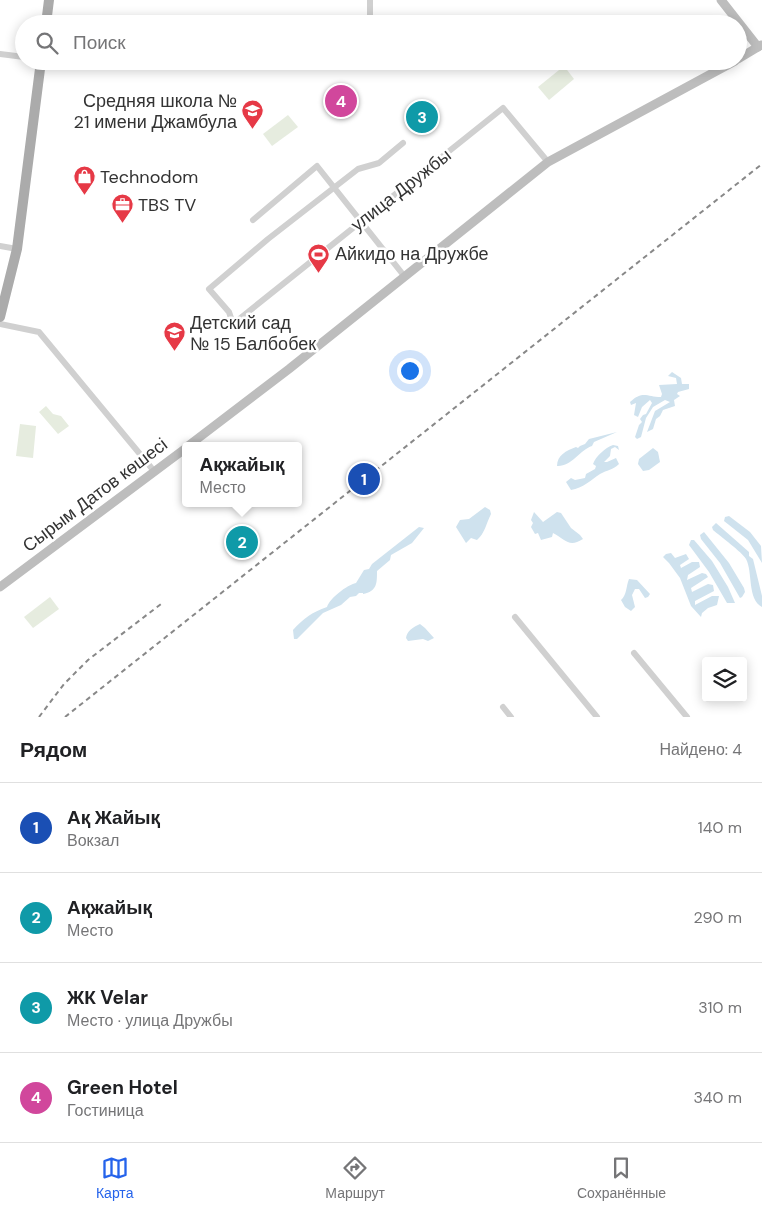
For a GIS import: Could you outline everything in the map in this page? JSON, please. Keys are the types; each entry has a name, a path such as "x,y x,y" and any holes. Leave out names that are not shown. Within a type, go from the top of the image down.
{"main road":[{"path":"47,15 49,0"},
{"path":"720,0 733,15"},
{"path":"747,31 760,46 747,54"},
{"path":"0,317 17,249 41,70"},
{"name":"Сырым Датов көшесі","path":"194,442 287,372 548,162 718,70"},
{"name":"Сырым Датов көшесі","path":"0,586 182,451"}],"street":[{"path":"370,0 370,15"},
{"path":"0,54 15,56"},
{"name":"улица Дружбы","path":"402,143 379,163 358,169 268,239 209,289 229,312 233,324 503,108 548,162"},
{"path":"253,220 317,166 333,189 405,278"},
{"path":"0,246 17,249"},
{"path":"0,324 39,332 154,472"},
{"path":"515,618 597,717"},
{"path":"634,653 687,717"},
{"path":"503,707 511,717"}],"shaded area":[{"path":"559,70 567,70 574,79 549,100 538,87"},
{"path":"288,115 298,127 272,146 263,134"},
{"path":"46,406 53,414 61,416 69,426 58,434 39,412"},
{"path":"20,424 36,426 33,458 16,456"},
{"path":"50,597 59,609 33,628 24,617"}],"water":[{"path":"672,372 681,378 682,384 689,384 689,389 678,392 677,394 680,396 674,400 675,406 663,410 656,419 653,429 647,432 655,411 670,402 665,400 653,407 646,418 641,437 637,439 635,437 642,422 640,419 646,414 652,403 650,400 642,407 638,417 634,415 636,403 631,405 630,402 642,395 661,397 659,385 677,384 676,378 668,376"},
{"path":"617,432 594,442 592,446 567,464 557,466 560,456 566,452 576,447 578,448 589,439"},
{"path":"613,445 618,446 619,450 615,447 611,449 610,456 604,462 616,458 619,464 583,486 571,490 566,482 571,478 575,480 585,478 586,474 595,469 596,466 593,464 599,455"},
{"path":"653,448 658,452 660,462 649,470 643,471 638,464 639,459"},
{"path":"485,507 490,510 491,514 484,531 477,540 471,538 466,543 456,527 460,520 469,519"},
{"path":"534,512 543,522 557,512 561,513 571,528 583,539 571,543 553,533 552,537 541,540 538,533 535,534 531,527"},
{"path":"729,516 750,532 761,546 762,563 748,540 724,521 725,517"},
{"path":"716,523 749,552 749,556 753,559 762,596 762,607 757,603 752,592 746,559 736,548 713,530 712,527"},
{"path":"419,527 424,528 412,543 391,555 390,560 377,571 374,589 368,593 359,593 356,596 350,597 341,605 323,613 297,639 294,639 293,630 300,622 327,607 339,592 356,583 364,570 369,569 372,564"},
{"path":"704,532 729,563 744,588 745,592 742,597 740,598 720,563 701,539 700,535"},
{"path":"691,540 694,540 712,561 728,587 735,603 727,603 709,572 689,545"},
{"path":"671,553 675,558 686,554 689,559 680,565 681,568 692,562 699,562 700,567 688,575 687,580 702,573 708,577 691,588 692,592 708,584 713,585 714,591 695,601 695,605 712,596 719,596 717,605 708,608 702,613 701,617 691,606 680,578 663,557"},
{"path":"629,579 637,580 650,594 645,598 639,589 635,589 632,595 635,607 631,611 625,607 621,600"},
{"path":"420,624 434,638 428,641 423,639 408,641 406,638 409,631"}],"railway":[{"path":"65,717 762,164"},
{"path":"39,717 64,684 88,660 161,604"}],"place":[{"name":"Green Hotel","path":"341,101"},
{"name":"ЖК Velar","path":"422,117"},
{"name":"Средняя школа № 21 имени Джамбула","path":"253,130"},
{"name":"Technodom","path":"84,196"},
{"name":"TBS TV","path":"122,224"},
{"name":"Айкидо на Дружбе","path":"319,273"},
{"name":"Детский сад № 15 Балбобек","path":"174,352"},
{"name":"Ақ Жайық","path":"364,479"},
{"name":"Ақжайық","path":"242,542"}]}
